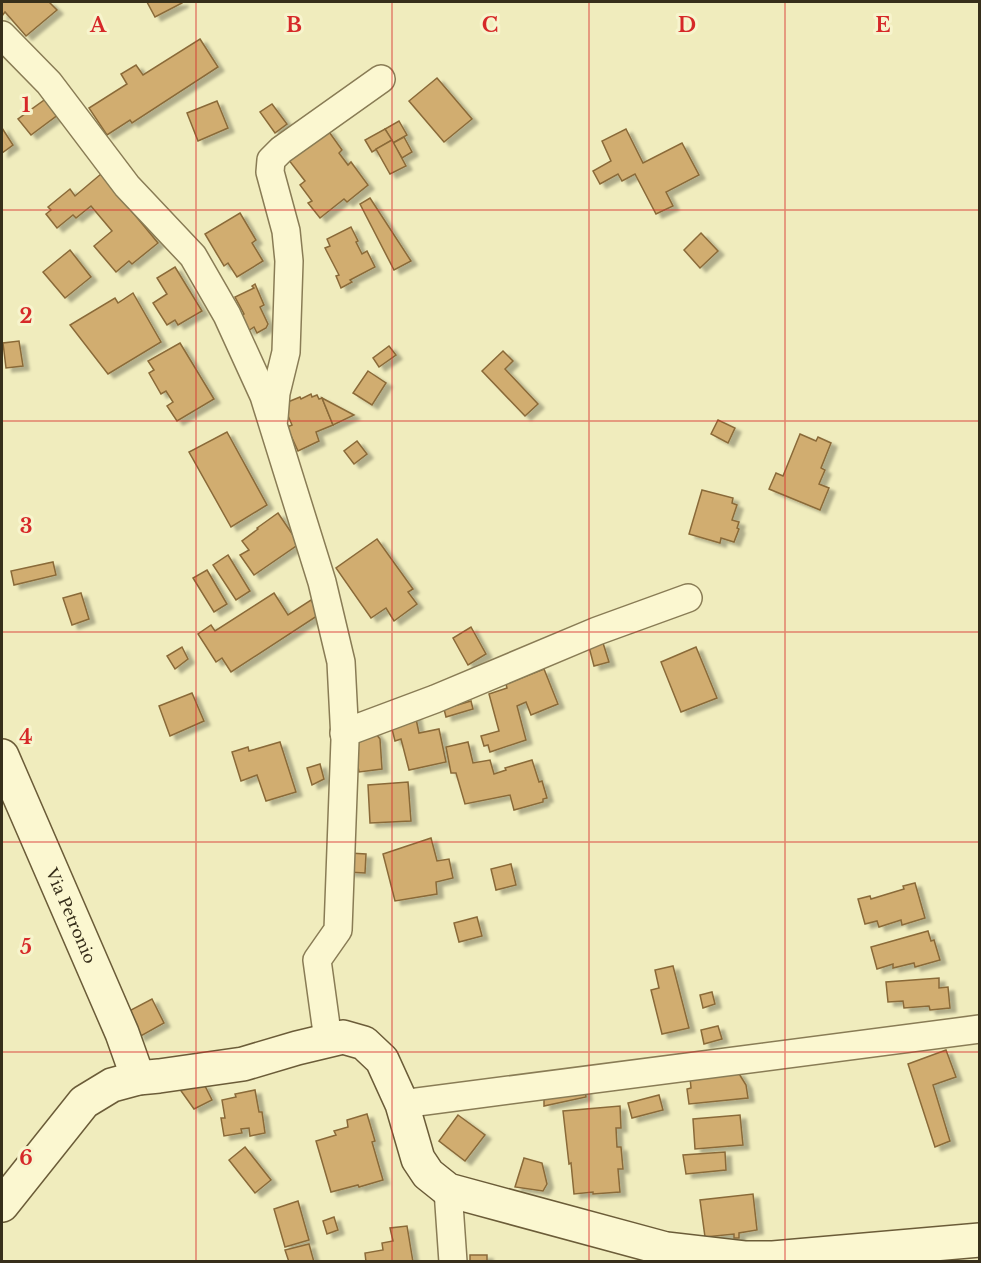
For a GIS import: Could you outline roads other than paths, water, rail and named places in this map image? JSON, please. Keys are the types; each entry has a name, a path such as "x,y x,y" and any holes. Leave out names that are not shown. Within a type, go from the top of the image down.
{"street":[{"path":"2,35 50,83 128,186 193,256 227,315 264,396 274,424 322,582 341,662 345,733 338,930 317,960 328,1040"},
{"path":"274,424 276,393 286,352 289,261 286,231 270,172 271,160 281,150 381,79"},
{"path":"345,733 435,699 597,630 688,598"},
{"name":"Via Petronio","path":"2,756 122,1033 138,1078"},
{"path":"402,1104 980,1029"},
{"path":"2,1205 84,1102 112,1085 138,1078 243,1064 343,1037 364,1043 382,1060 402,1104 418,1159 428,1174 448,1190 666,1249 745,1260 980,1240"},
{"path":"448,1190 453,1262"}]}
